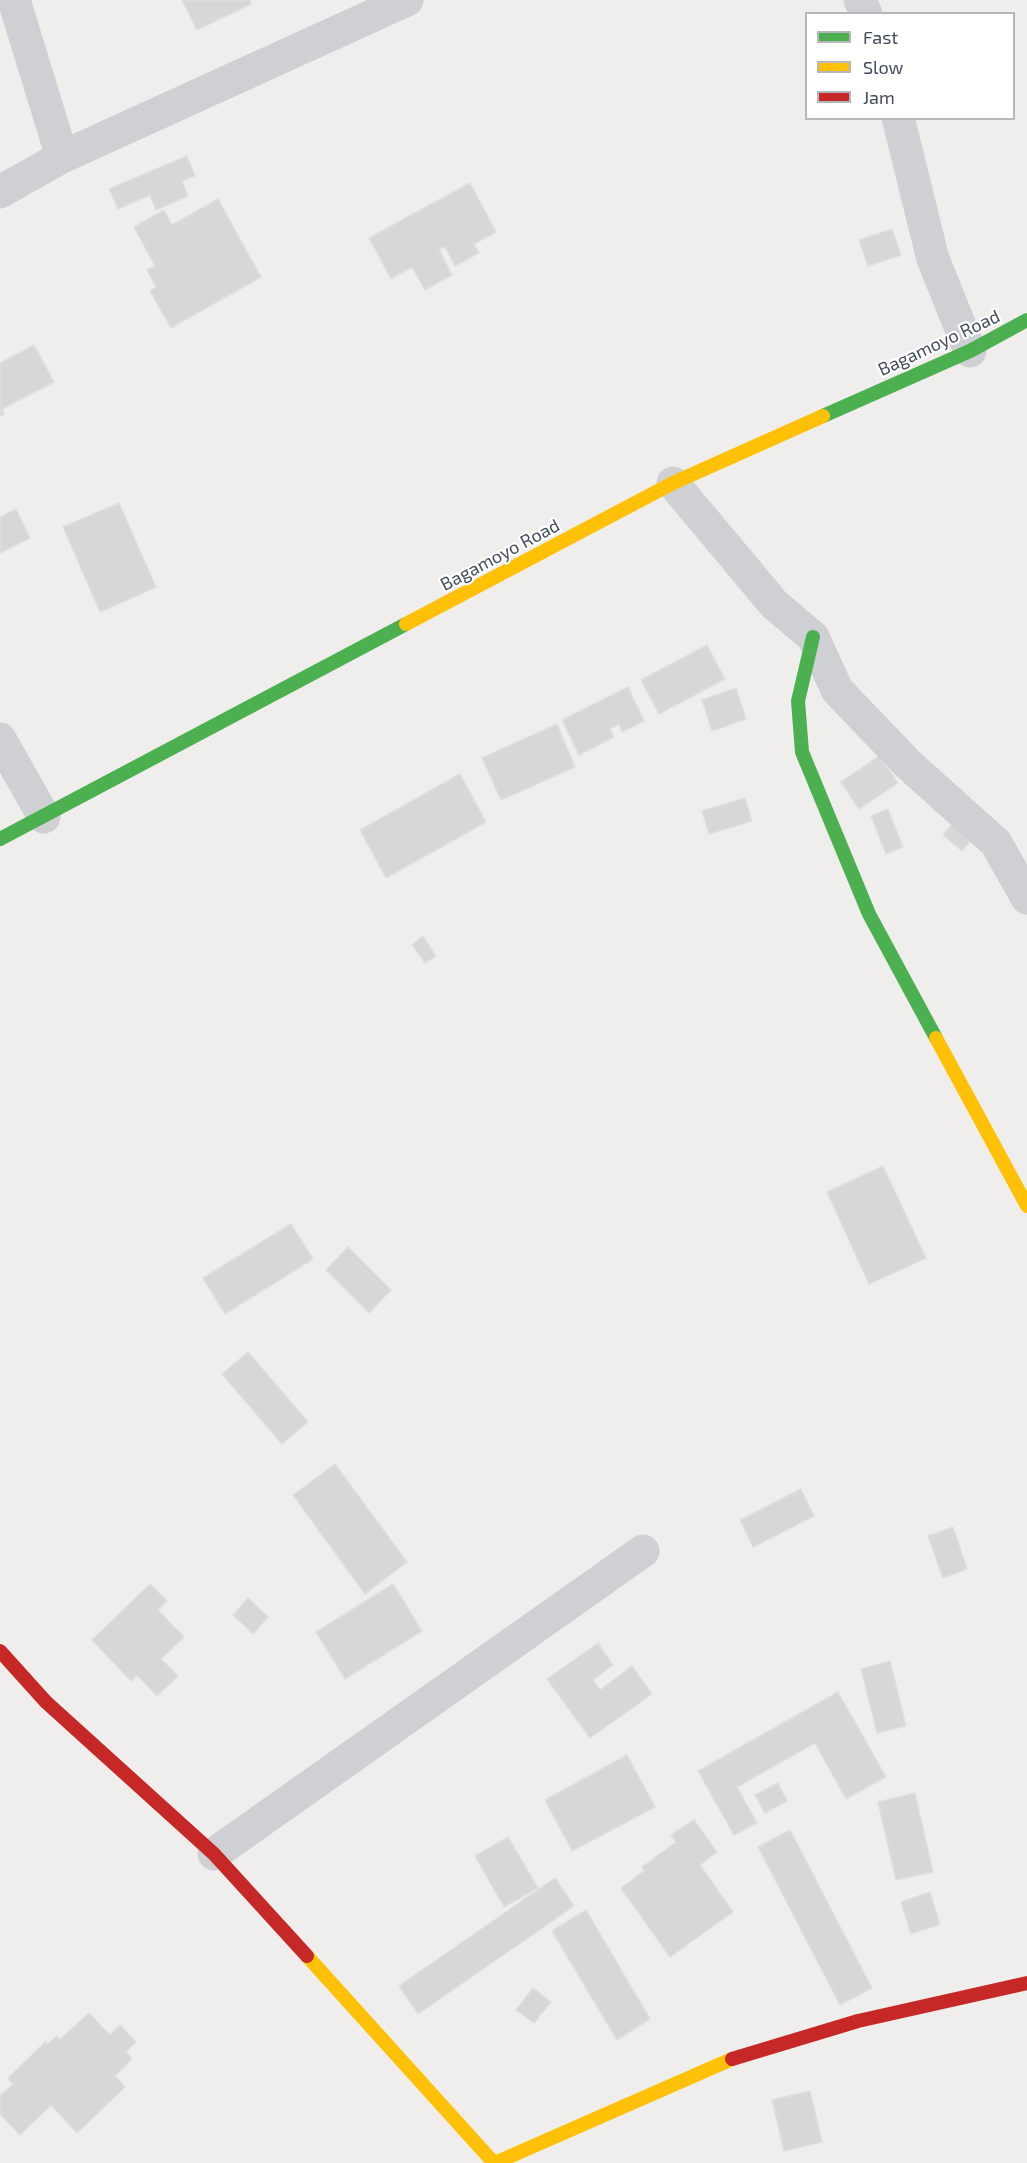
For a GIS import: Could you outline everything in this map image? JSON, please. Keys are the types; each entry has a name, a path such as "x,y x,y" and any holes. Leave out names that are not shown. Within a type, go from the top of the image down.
{"main road":[{"name":"Bagamoyo Road","path":"0,839 673,483 969,351 1027,320"},
{"path":"813,637 798,700 802,752 869,914 1027,1206"},
{"path":"0,1652 46,1702 214,1854 495,2163 728,2060 858,2021 1027,1983"}],"street":[{"path":"14,0 62,157"},
{"path":"0,192 62,157 407,0"},
{"path":"898,120 933,259 969,351"},
{"path":"673,483 774,604 813,637 837,690 909,765 996,843 1027,898"},
{"path":"0,739 44,817"},
{"path":"214,1854 643,1551"}],"building":[{"path":"182,0 250,0 251,4 197,30"},
{"path":"187,156 195,176 182,181 188,196 156,210 150,195 118,209 109,189"},
{"path":"470,183 496,232 474,244 479,253 455,266 445,247 439,249 452,275 425,290 412,267 391,279 369,238"},
{"path":"218,199 261,277 171,328 150,291 156,287 147,270 155,266 134,227 164,210 172,225"},
{"path":"892,229 901,255 868,266 859,240"},
{"path":"34,345 54,382 2,409 4,414 0,417 0,363"},
{"path":"119,503 156,587 100,612 63,527"},
{"path":"16,509 30,538 0,553 0,517"},
{"path":"707,645 725,679 659,714 641,680"},
{"path":"628,687 644,721 622,732 619,724 610,729 614,737 579,755 562,720"},
{"path":"736,688 746,719 712,731 702,700"},
{"path":"557,724 575,767 501,800 482,758"},
{"path":"879,756 898,783 859,809 841,782"},
{"path":"460,774 486,822 386,878 360,830"},
{"path":"745,798 752,821 709,834 702,811"},
{"path":"888,809 903,847 886,854 871,816"},
{"path":"957,818 976,834 962,851 943,835"},
{"path":"423,936 436,956 425,963 412,945"},
{"path":"883,1166 926,1258 869,1284 827,1192"},
{"path":"291,1224 313,1259 225,1314 203,1278"},
{"path":"348,1247 391,1290 369,1313 326,1270"},
{"path":"248,1352 308,1422 282,1444 222,1374"},
{"path":"335,1464 407,1562 365,1594 293,1495"},
{"path":"801,1489 814,1516 753,1547 740,1520"},
{"path":"953,1527 967,1569 943,1578 928,1536"},
{"path":"150,1584 167,1601 158,1610 184,1637 161,1659 178,1676 157,1696 137,1675 131,1681 92,1640"},
{"path":"393,1584 422,1631 345,1679 316,1632"},
{"path":"248,1598 268,1617 253,1634 233,1615"},
{"path":"598,1643 613,1665 593,1680 600,1690 632,1666 652,1694 590,1738 547,1679"},
{"path":"890,1661 906,1726 877,1733 861,1669"},
{"path":"838,1692 886,1777 846,1799 815,1743 737,1787 757,1823 734,1835 698,1771"},
{"path":"627,1755 655,1807 572,1851 545,1800"},
{"path":"778,1783 787,1801 765,1813 755,1795"},
{"path":"915,1793 933,1872 896,1880 878,1802"},
{"path":"694,1820 717,1852 700,1865 733,1912 670,1957 621,1888 644,1871 642,1867 676,1842 671,1835"},
{"path":"790,1830 872,1988 840,2005 758,1847"},
{"path":"508,1837 538,1888 504,1907 475,1856"},
{"path":"555,1878 574,1906 418,2014 399,1986"},
{"path":"930,1892 940,1924 911,1934 901,1902"},
{"path":"586,1910 650,2019 617,2040 552,1931"},
{"path":"533,1988 551,2002 534,2023 516,2010"},
{"path":"89,2013 110,2035 120,2025 136,2042 126,2051 132,2059 115,2076 125,2087 77,2133 51,2105 20,2135 0,2114 0,2096 13,2084 8,2078 46,2041 48,2044 57,2036 60,2039"},
{"path":"810,2091 822,2142 784,2151 772,2100"}],"traffic: fast":[{"path":"823,416 970,351 1027,320"},
{"path":"0,839 406,624"},
{"path":"813,637 798,701 802,752 869,914 936,1038"}],"traffic: slow":[{"path":"406,624 673,483 823,416"},
{"path":"936,1038 1027,1206"},
{"path":"307,1956 494,2163"},
{"path":"495,2163 732,2059"}],"traffic: jam":[{"path":"0,1651 46,1702 214,1854 307,1956"},
{"path":"732,2059 858,2021 1027,1983"}]}
